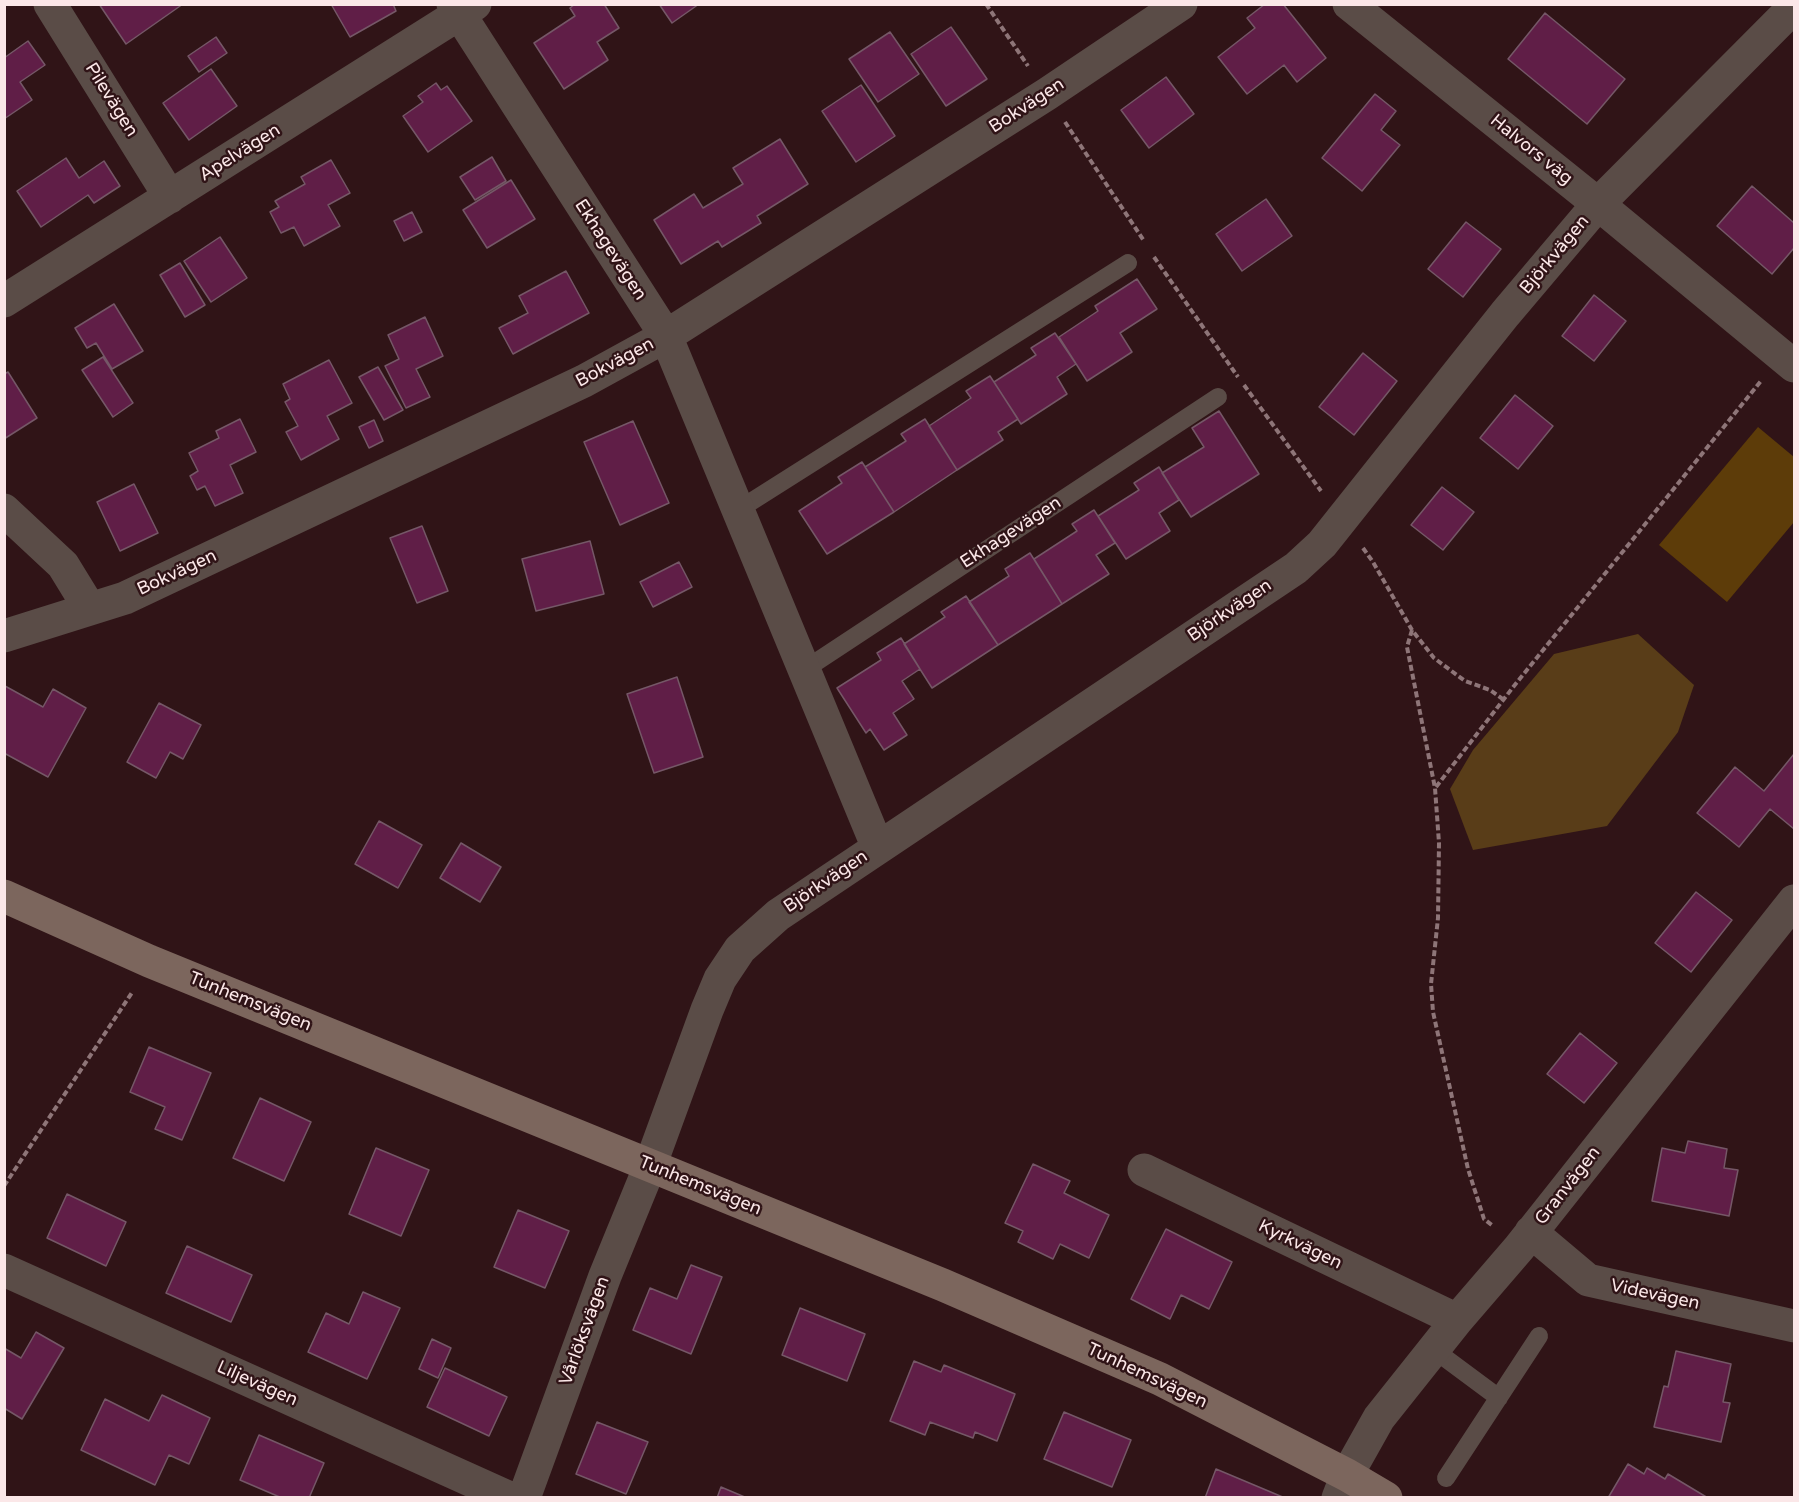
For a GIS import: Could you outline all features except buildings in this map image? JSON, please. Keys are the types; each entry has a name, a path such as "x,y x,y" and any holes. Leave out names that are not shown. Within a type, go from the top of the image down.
{"street":[{"name":"Pilevägen","path":"50,4 170,196"},
{"name":"Bokvägen","path":"4,636 125,598 584,381 666,336 1047,94 1181,4"},
{"name":"Halvors väg","path":"1349,4 1598,204 1788,361"},
{"name":"Björkvägen","path":"650,1166 706,1010 720,979 740,949 778,915 1296,568 1322,544 1505,314 1598,204 1794,7"},
{"name":"Apelvägen","path":"4,301 462,8"},
{"name":"Ekhagevägen","path":"462,8 666,336 878,848"},
{"path":"4,510 63,565 90,609"},
{"name":"Tunhemsvägen","path":"4,896 149,961 943,1285 1160,1379 1343,1486 1386,1497"},
{"name":"Granvägen","path":"1343,1486 1378,1418 1525,1240 1794,901"},
{"name":"Vårlöksvägen","path":"524,1497 605,1276 650,1166"},
{"name":"Kyrkvägen","path":"1144,1170 1457,1320"},
{"name":"Videvägen","path":"1525,1240 1588,1280 1794,1326"},
{"name":"Liljevägen","path":"4,1270 510,1497"}],"lane":[{"path":"738,510 1128,262"},
{"name":"Ekhagevägen","path":"804,670 1218,397"},
{"path":"1446,1478 1539,1336"},
{"path":"1433,1349 1499,1398"}],"path":[{"path":"986,4 1149,249 1241,381 1373,562 1412,630 1434,658 1465,681 1490,690 1504,700"},
{"path":"1435,788 1504,700 1788,361"},
{"path":"1412,630 1407,647 1435,788 1439,843 1438,918 1431,984 1434,1012 1468,1169 1484,1219 1525,1240"},
{"path":"4,1186 134,990"}],"shaded area":[{"path":"1758,427 1794,457 1794,522 1727,602 1659,545"},
{"path":"1638,634 1694,685 1678,732 1607,826 1473,850 1450,789 1473,750 1554,654"}]}
